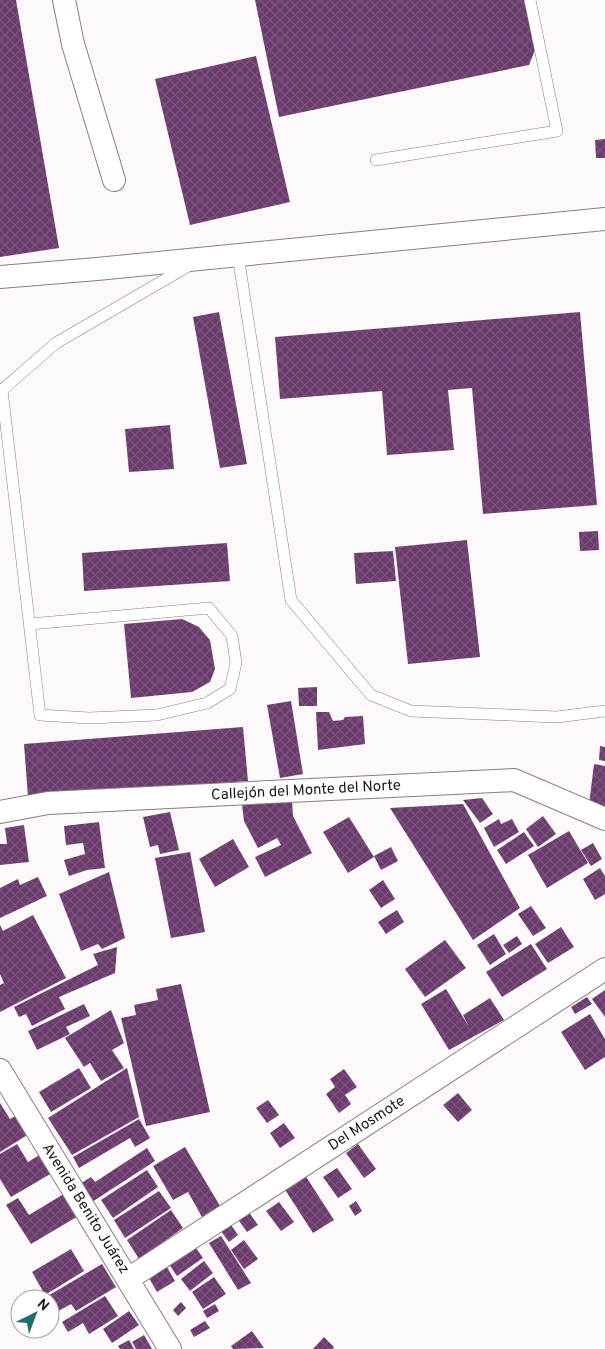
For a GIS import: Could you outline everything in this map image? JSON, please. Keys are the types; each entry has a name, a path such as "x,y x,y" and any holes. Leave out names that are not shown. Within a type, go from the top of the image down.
{"street":[{"path":"64,0 73,44 114,180"},
{"path":"0,277 605,219"},
{"name":"Callejón del Monte del Norte","path":"0,812 48,803 514,780 605,818"},
{"name":"Del Mosmote","path":"128,1279 605,969"},
{"name":"Avenida Benito Juárez","path":"0,1070 170,1349"}],"lane":[{"path":"376,160 557,131 530,0"},
{"path":"238,255 290,600 371,695 411,711 557,718 605,711"},
{"path":"30,624 209,608 232,636 236,663 230,689 207,704 157,715 89,718 40,715 2,390 56,343 203,258"}],"building":[{"path":"0,0 16,0 59,248 0,257"},
{"path":"255,0 524,0 535,50 529,65 279,117"},
{"path":"256,56 290,202 190,225 155,79"},
{"path":"605,139 605,158 596,158 595,140"},
{"path":"219,312 247,464 220,468 193,317"},
{"path":"580,312 597,505 483,514 472,388 448,390 454,450 387,455 382,391 280,399 275,337"},
{"path":"170,425 174,469 129,472 125,429"},
{"path":"598,531 599,550 580,551 579,532"},
{"path":"467,540 480,657 408,664 395,547"},
{"path":"227,543 230,581 84,591 82,553"},
{"path":"393,551 396,581 356,584 354,553"},
{"path":"182,619 199,627 210,640 215,669 210,682 192,692 131,698 124,624"},
{"path":"317,687 317,706 299,706 298,688"},
{"path":"291,701 303,774 280,778 267,705"},
{"path":"316,712 329,712 333,721 343,720 345,717 363,716 365,744 318,750"},
{"path":"243,727 248,781 28,797 24,744"},
{"path":"600,746 605,747 605,761 599,760"},
{"path":"594,764 605,766 605,807 589,805"},
{"path":"482,798 493,814 480,823 463,800"},
{"path":"292,800 293,816 312,853 265,877 255,857 281,845 277,838 258,848 244,821 242,805"},
{"path":"463,804 520,908 473,940 390,808"},
{"path":"170,812 179,850 160,854 158,845 150,847 143,817"},
{"path":"543,816 556,834 538,847 526,829"},
{"path":"349,817 374,857 348,873 323,832"},
{"path":"499,819 501,824 512,819 519,832 494,847 484,828"},
{"path":"99,822 105,868 87,870 69,876 64,860 85,854 83,843 66,845 64,826"},
{"path":"24,825 29,862 0,865 0,844 7,844 5,828"},
{"path":"569,831 588,863 547,888 528,855"},
{"path":"524,832 534,846 506,864 497,850"},
{"path":"233,839 249,867 215,887 199,859"},
{"path":"593,843 602,859 591,866 581,850"},
{"path":"391,847 398,861 381,870 374,856"},
{"path":"190,852 205,932 171,938 155,858"},
{"path":"600,868 605,876 605,894 595,900 583,879"},
{"path":"109,872 125,938 102,949 98,944 81,951 59,894"},
{"path":"38,877 47,896 0,918 0,888 18,879 20,885"},
{"path":"383,880 395,899 381,908 369,890"},
{"path":"531,906 546,928 533,936 518,914"},
{"path":"397,910 404,922 386,934 378,922"},
{"path":"33,915 66,978 0,1012 0,985 4,983 0,974 0,925 3,931"},
{"path":"561,927 574,947 548,963 535,944"},
{"path":"494,934 506,954 490,965 477,945"},
{"path":"517,936 522,944 509,953 503,945"},
{"path":"445,940 466,968 425,997 405,969"},
{"path":"531,944 547,969 502,997 486,972"},
{"path":"117,947 115,973 59,997 65,1009 32,1026 26,1014 19,1017 14,1007 98,965 93,954"},
{"path":"181,984 210,1112 146,1126 121,1018 136,1015 134,1005 158,1000 156,989"},
{"path":"446,989 469,1027 463,1015 490,998 504,1020 449,1050 421,1004"},
{"path":"605,990 605,1017 592,999"},
{"path":"587,997 592,1004 575,1014 571,1007"},
{"path":"84,1004 90,1016 66,1027 70,1034 37,1050 28,1031"},
{"path":"111,1010 124,1043 112,1050 124,1068 101,1081 90,1063 84,1067 65,1038"},
{"path":"590,1014 605,1039 605,1057 585,1070 561,1032"},
{"path":"79,1068 91,1088 51,1112 39,1092"},
{"path":"127,1068 139,1117 72,1155 48,1118"},
{"path":"344,1069 357,1087 345,1095 351,1104 339,1113 326,1094 335,1087 330,1079"},
{"path":"458,1093 472,1110 458,1122 443,1105"},
{"path":"268,1100 279,1115 267,1123 256,1108"},
{"path":"0,1103 10,1119 17,1115 29,1134 0,1152"},
{"path":"139,1119 150,1138 135,1147 130,1138 79,1168 73,1157"},
{"path":"284,1123 295,1138 280,1148 270,1133"},
{"path":"17,1144 28,1162 41,1154 52,1173 11,1197 0,1179 0,1154"},
{"path":"358,1144 376,1169 364,1178 346,1153"},
{"path":"185,1147 220,1206 202,1217 188,1192 173,1200 153,1166"},
{"path":"147,1148 155,1161 92,1202 80,1184 91,1177 95,1182"},
{"path":"337,1168 352,1189 338,1198 323,1177"},
{"path":"147,1170 158,1187 113,1218 101,1200"},
{"path":"303,1172 334,1220 313,1233 282,1185"},
{"path":"159,1191 171,1208 125,1238 114,1220"},
{"path":"67,1192 80,1215 31,1244 6,1205 18,1198 29,1215"},
{"path":"356,1201 362,1211 355,1216 349,1206"},
{"path":"279,1202 294,1222 281,1231 266,1211"},
{"path":"171,1210 183,1228 139,1259 127,1240"},
{"path":"248,1211 258,1225 247,1232 237,1218"},
{"path":"227,1219 238,1235 229,1242 217,1226"},
{"path":"221,1236 251,1283 238,1290 209,1243"},
{"path":"244,1240 258,1259 244,1269 231,1250"},
{"path":"191,1241 203,1258 177,1276 165,1258"},
{"path":"71,1249 84,1271 55,1289 42,1289 32,1272"},
{"path":"204,1261 213,1273 190,1291 181,1279"},
{"path":"164,1262 175,1281 157,1292 146,1273"},
{"path":"102,1264 116,1287 76,1311 71,1304 60,1310 60,1289"},
{"path":"214,1277 226,1294 203,1309 192,1292"},
{"path":"105,1296 118,1316 89,1334 83,1323 68,1332 62,1322"},
{"path":"181,1302 186,1308 178,1316 173,1310"},
{"path":"215,1304 219,1311 207,1318 203,1311"},
{"path":"129,1311 139,1325 112,1343 103,1329"},
{"path":"205,1321 210,1328 194,1337 190,1330"},
{"path":"252,1331 264,1348 233,1349 231,1346"},
{"path":"144,1335 152,1349 136,1349 132,1342"},
{"path":"324,1337 334,1347 333,1349 313,1349"},
{"path":"129,1340 134,1349 120,1349 118,1346"}]}
